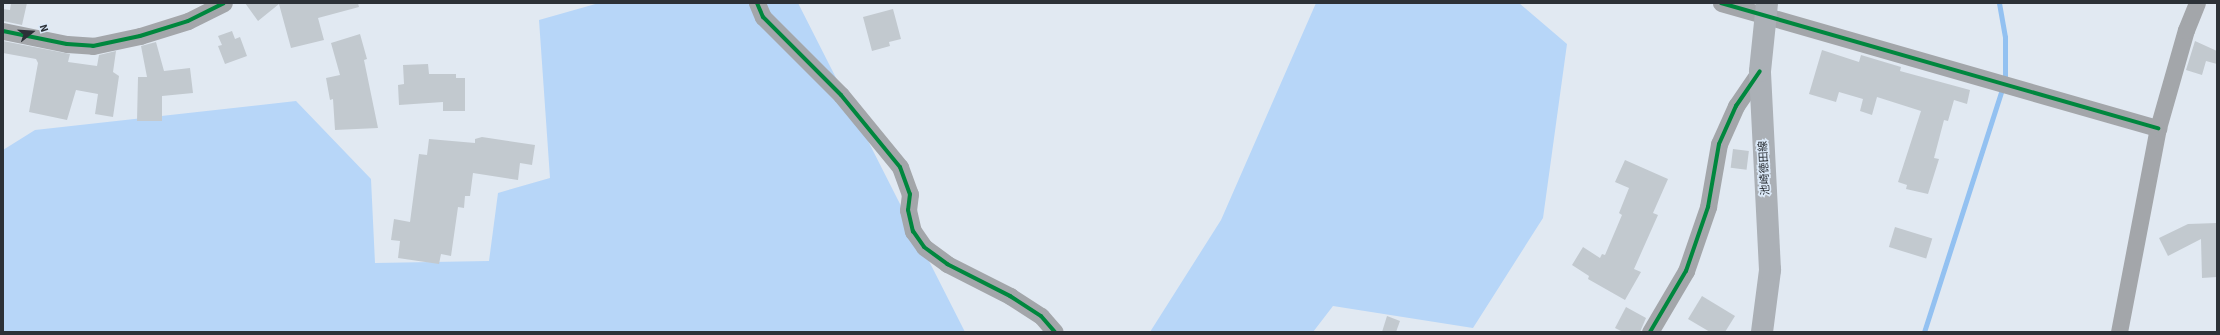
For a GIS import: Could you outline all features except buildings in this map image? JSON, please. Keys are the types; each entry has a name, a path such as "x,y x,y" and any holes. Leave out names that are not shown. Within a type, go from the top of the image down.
{"main road":[{"name":"池崎徳田線","path":"1762,332 1770,270 1760,70 1766,9"}],"street":[{"path":"3,31 67,44 93,46 140,36 188,21 224,3"},
{"path":"757,3 763,17 841,95 900,167 910,194 908,210 913,231 924,247 947,264 1035,312 1055,332"},
{"path":"1721,3 1766,9 2018,88 2158,128"},
{"path":"2119,332 2158,128 2186,30 2198,3"},
{"path":"1650,332 1686,271 1708,207 1722,138 1736,106 1760,70"}],"shaded area":[{"path":"599,3 798,3 965,332 3,332 3,150 35,130 296,101 371,179 375,263 489,261 498,193 550,178 539,20"},
{"path":"1316,3 1519,3 1567,44 1543,218 1473,328 1333,306 1313,332 1150,332 1221,220"}],"waterway":[{"path":"1924,332 2005,79 2005,37 1999,3"}],"cycle path":[{"path":"3,31 67,44 93,46 140,36 188,21 224,3"},
{"path":"757,3 763,17 841,95 900,167 910,194 908,210 913,231 924,247 947,264 1010,296 1041,316 1055,332"},
{"path":"1721,3 2158,128"},
{"path":"1650,332 1686,271 1708,207 1719,144 1736,106 1760,71"}]}
